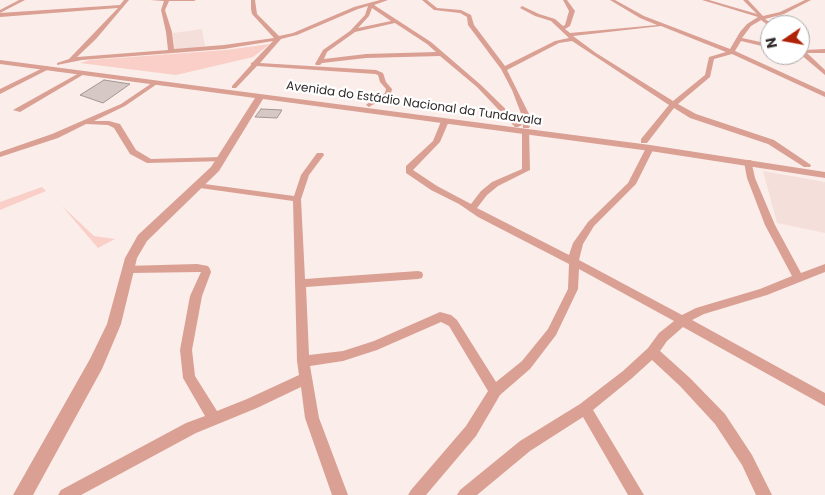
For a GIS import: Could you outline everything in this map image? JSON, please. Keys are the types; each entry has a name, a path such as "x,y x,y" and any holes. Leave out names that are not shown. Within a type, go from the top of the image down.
{"street":[{"path":"0,14 22,0"},
{"path":"72,60 127,0"},
{"path":"152,0 194,0"},
{"path":"254,0 253,9 255,14 278,39"},
{"path":"59,64 72,60 242,45 278,39 386,0"},
{"path":"424,0 436,9 461,12 469,16 471,25 504,69 523,106 526,116 523,127 526,170 495,184 484,193 472,208"},
{"path":"564,28 567,26 572,11 565,0"},
{"path":"612,0 627,10 661,26 732,52 825,95"},
{"path":"704,0 760,17"},
{"path":"745,0 760,15"},
{"path":"771,15 782,13 809,0"},
{"path":"167,1 163,10 169,32 171,52"},
{"path":"374,3 441,54 523,127"},
{"path":"313,68 320,61 325,51 353,30 367,16 374,3"},
{"path":"0,14 121,6"},
{"path":"522,7 537,16 553,20 572,37 693,116 772,142 807,165"},
{"path":"416,495 470,430 495,391 526,365 552,332 573,289 578,243 591,224 632,184 647,145 674,104 708,76 711,58 732,52 749,25 760,17"},
{"path":"353,30 396,21"},
{"path":"504,69 557,42 572,37 661,26"},
{"path":"234,88 253,64 278,39"},
{"path":"739,39 760,44"},
{"path":"810,52 825,51"},
{"path":"320,61 366,56 441,54"},
{"name":"Avenida do Estádio Nacional da Tundavala","path":"0,56 369,105 825,169"},
{"path":"810,60 825,74"},
{"name":"Avenida do Estádio Nacional da Tundavala","path":"0,62 445,120 523,127"},
{"path":"253,64 359,70 381,74 383,82 389,89 388,94 369,105"},
{"path":"0,92 47,68"},
{"path":"17,110 83,73"},
{"path":"0,155 25,147 104,114 130,101 154,83"},
{"path":"23,495 96,364 114,324 131,258 142,238 200,185 222,159 261,96"},
{"path":"104,114 109,123"},
{"path":"445,120 436,142 409,170 434,188 472,208 481,216 575,262 825,400"},
{"path":"83,123 109,123 116,126 133,152 150,161 222,159"},
{"name":"Avenida do Estádio Nacional da Tundavala","path":"647,145 825,175"},
{"path":"320,155 305,175 297,199 302,283 303,361 312,418 340,495"},
{"path":"748,162 751,178 770,225 799,279"},
{"path":"200,185 297,199"},
{"path":"129,269 197,268 204,269 206,272 196,296 192,315 186,350 186,371 214,418"},
{"path":"465,495 525,446 585,408 627,375 652,352 663,337 683,320 700,312 799,279 825,268"},
{"path":"302,283 418,275"},
{"path":"303,361 343,356 377,345 440,318 447,318 453,323 495,391"},
{"path":"652,352 685,382 720,419 747,460 764,495"},
{"path":"66,495 191,428 252,404 305,378"},
{"path":"585,408 636,495"}],"shaded area":[{"path":"202,29 205,46 174,51 173,33"},
{"path":"270,44 253,57 176,75 80,63 90,60 226,50"},
{"path":"763,171 825,182 825,233 777,223"},
{"path":"42,187 46,191 0,210 0,202"},
{"path":"62,206 94,236 115,239 98,248"}],"building":[{"path":"104,80 130,84 103,103 80,95"},
{"path":"261,109 282,110 277,118 255,117"}]}
